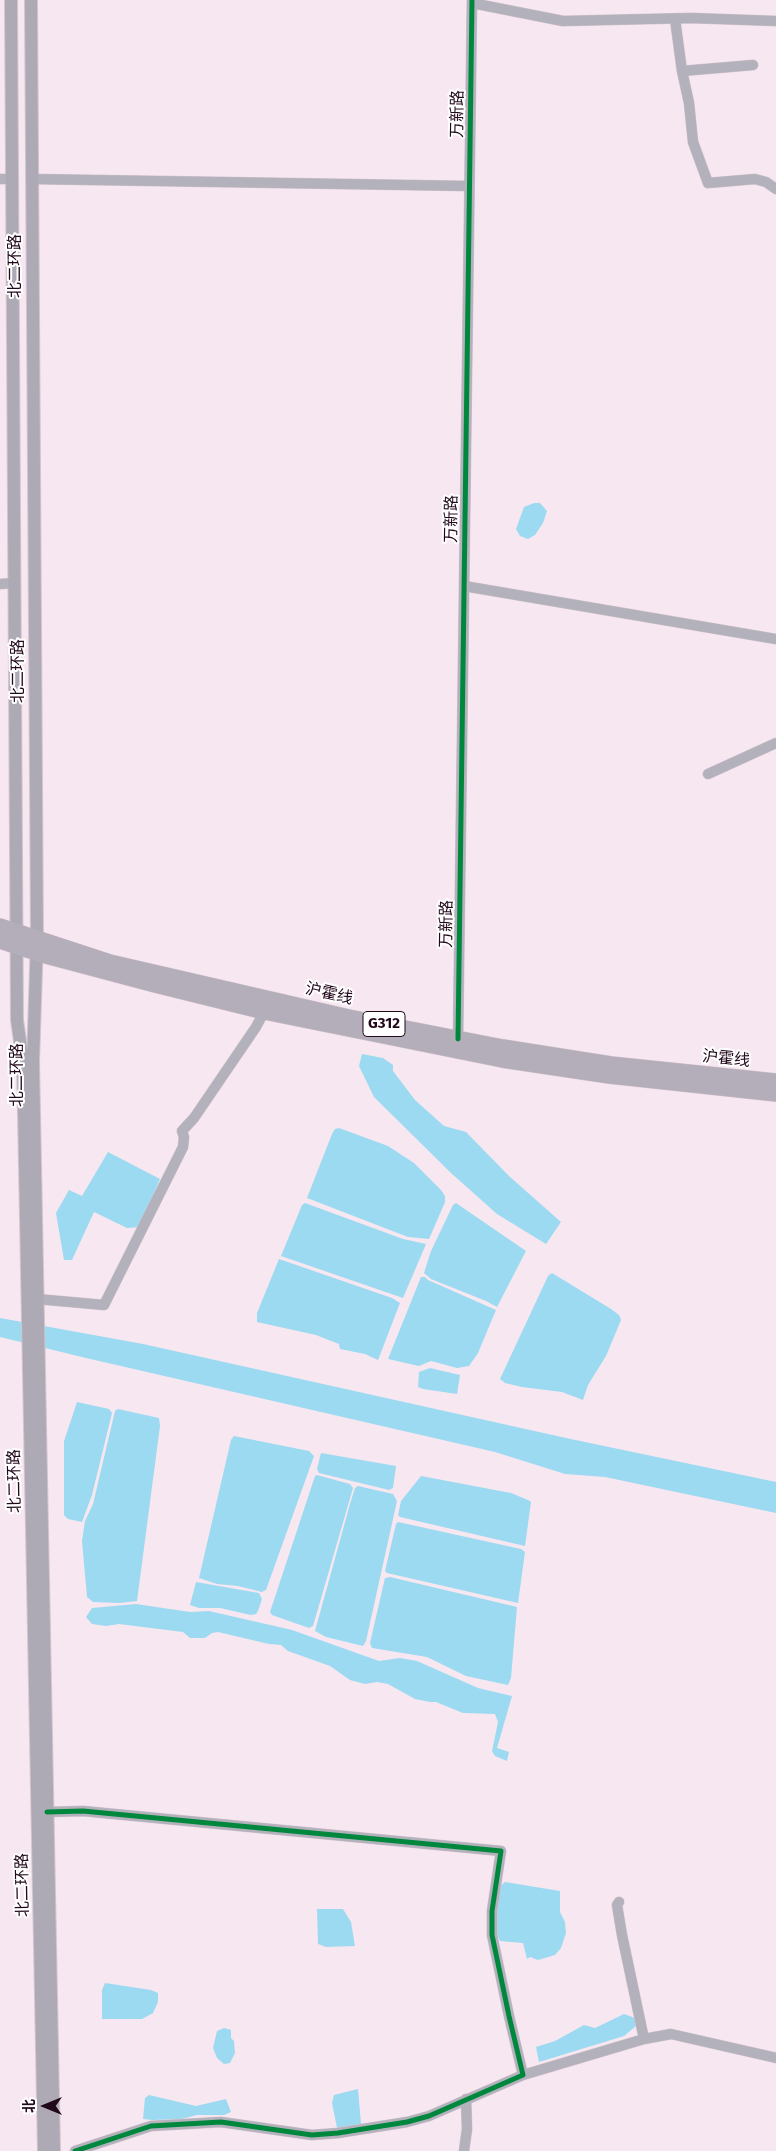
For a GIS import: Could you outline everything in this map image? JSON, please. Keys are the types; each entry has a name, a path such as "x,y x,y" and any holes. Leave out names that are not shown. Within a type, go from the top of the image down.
{"highway":[{"name":"沪霍线","path":"0,926 17,939 155,986 264,1012 502,1060 609,1076 776,1094"},
{"name":"沪霍线","path":"0,940 17,939"},
{"name":"沪霍线","path":"36,945 350,1017 458,1039 611,1064 776,1081"}],"main road":[{"name":"北二环路","path":"11,0 6,179 14,583 16,1020 23,1062 34,1303"},
{"name":"北二环路","path":"32,0 31,179 36,945 33,1062 34,1361 44,2151"},
{"path":"6,179 31,179"},
{"path":"14,583 34,582"},
{"name":"北二环路","path":"34,1361 47,1812 54,2151"}],"street":[{"path":"472,2 563,21 675,19 776,21"},
{"name":"万新路","path":"458,1039 472,2"},
{"path":"675,19 682,71 689,104 693,142 708,183 755,179 766,182 776,189"},
{"path":"682,71 753,65"},
{"path":"31,179 469,186"},
{"path":"0,584 14,583"},
{"path":"464,586 776,639"},
{"path":"708,774 776,743"},
{"path":"34,1303 104,1305 171,1175 183,1147 184,1137 182,1131 194,1118 256,1027 264,1012"},
{"path":"47,1812 83,1811 502,1851 492,1911 492,1935 523,2075"},
{"path":"619,1902 622,1935 644,2039"},
{"path":"75,2151 150,2126 221,2122 312,2135 338,2133 429,2116 523,2075 644,2039 671,2034 776,2058"},
{"path":"464,2151 467,2129 466,2100"}],"water":[{"path":"540,503 547,511 543,523 535,535 528,539 520,536 516,529 524,507"},
{"path":"362,1054 383,1058 393,1065 393,1071 415,1100 444,1126 466,1132 509,1176 561,1222 546,1244 497,1214 451,1173 374,1097 359,1066"},
{"path":"339,1128 388,1146 414,1163 441,1190 445,1196 445,1202 429,1239 408,1237 307,1198 332,1134 335,1129"},
{"path":"108,1152 160,1179 140,1227 127,1228 94,1212 72,1260 64,1260 56,1213 69,1190 82,1196"},
{"path":"305,1203 403,1239 426,1244 403,1298 281,1256 302,1205"},
{"path":"456,1203 526,1251 497,1307 431,1279 424,1273 431,1251 453,1205"},
{"path":"279,1259 392,1298 400,1303 378,1360 365,1354 340,1349 339,1344 316,1335 257,1322 257,1313"},
{"path":"552,1273 611,1309 619,1315 621,1320 606,1356 588,1385 583,1400 562,1392 505,1383 500,1379 548,1276"},
{"path":"421,1277 425,1277 496,1310 478,1353 469,1366 457,1368 431,1361 419,1366 388,1359"},
{"path":"0,1318 143,1344 566,1438 776,1482 776,1513 605,1477 565,1474 495,1452 0,1337"},
{"path":"430,1368 460,1375 457,1394 418,1387 419,1372"},
{"path":"77,1402 109,1409 112,1413 92,1495 82,1522 68,1519 64,1515 64,1441"},
{"path":"118,1409 159,1418 160,1426 137,1601 120,1603 93,1602 87,1597 82,1541 85,1521 93,1504 115,1411"},
{"path":"234,1436 309,1451 314,1456 266,1590 262,1592 238,1586 217,1584 199,1578 231,1440"},
{"path":"321,1453 396,1466 393,1488 389,1490 319,1473 317,1469"},
{"path":"315,1476 350,1484 353,1488 313,1626 309,1628 272,1615 270,1612"},
{"path":"421,1476 511,1493 531,1502 525,1546 400,1517 398,1515 401,1501"},
{"path":"358,1486 393,1494 397,1501 366,1641 363,1646 326,1637 315,1631 350,1504 355,1488"},
{"path":"398,1522 521,1549 525,1552 518,1603 387,1573 385,1571"},
{"path":"390,1577 517,1607 511,1678 508,1685 466,1676 427,1657 372,1648 370,1643 385,1578"},
{"path":"196,1582 259,1593 262,1599 258,1611 256,1614 251,1615 220,1608 199,1608 190,1605"},
{"path":"136,1604 190,1612 209,1611 292,1630 379,1661 400,1658 417,1661 478,1688 512,1696 497,1748 509,1752 507,1761 495,1756 492,1751 498,1722 495,1714 463,1713 436,1702 415,1699 388,1684 377,1682 365,1684 350,1680 330,1666 288,1651 281,1645 218,1632 212,1633 205,1638 190,1638 183,1632 119,1624 106,1626 92,1624 86,1617 92,1608"},
{"path":"505,1882 560,1891 560,1912 565,1922 566,1933 561,1948 555,1955 538,1960 530,1957 527,1959 523,1943 500,1941 497,1935 497,1908 500,1886"},
{"path":"317,1909 343,1909 351,1922 355,1946 326,1947 318,1944"},
{"path":"105,1983 151,1990 158,1993 158,2002 153,2013 142,2019 102,2019 102,1990"},
{"path":"624,2014 635,2018 636,2026 624,2036 539,2062 536,2047 555,2041 584,2025 595,2028"},
{"path":"224,2028 231,2030 235,2053 230,2063 224,2064 217,2058 213,2048 217,2031"},
{"path":"358,2089 361,2124 337,2128 332,2103 334,2095"},
{"path":"149,2095 196,2106 226,2099 231,2112 224,2115 197,2115 182,2119 143,2119 145,2098"}],"cycle path":[{"path":"458,1039 472,0"},
{"path":"47,1812 83,1811 501,1851 492,1911 492,1935 523,2075 429,2116 407,2122 338,2133 312,2135 221,2122 151,2126 75,2151"}]}
